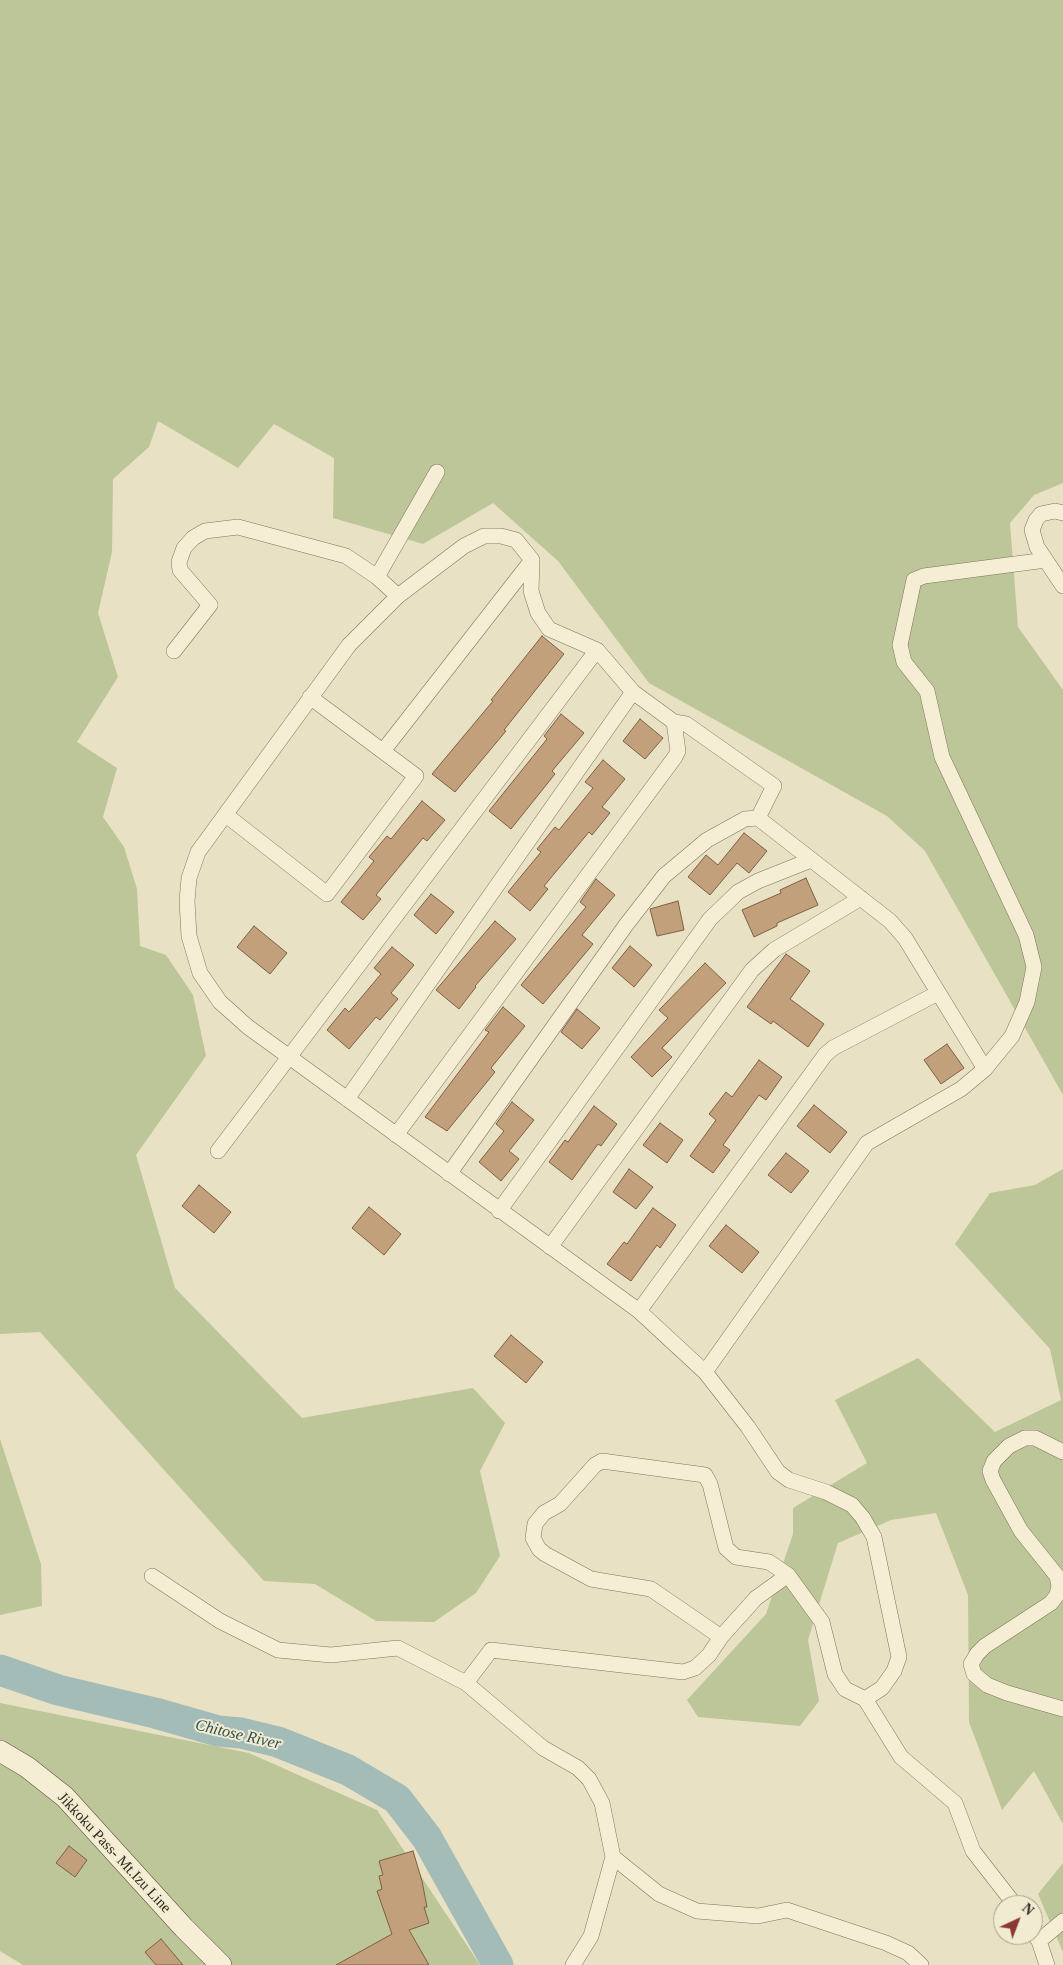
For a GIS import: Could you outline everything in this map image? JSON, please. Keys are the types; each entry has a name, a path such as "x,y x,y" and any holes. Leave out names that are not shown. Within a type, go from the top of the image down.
{"main road":[{"name":"Jikkoku Pass- Mt.Izu Line","path":"0,1751 27,1767 65,1797 184,1928 221,1965"}],"street":[{"path":"377,577 437,472"},
{"path":"1063,513 1041,514 1032,530 1041,560 1063,586"},
{"path":"174,651 210,605 180,570 179,562 184,548 193,538 205,531 238,527 346,556 377,577 398,596"},
{"path":"758,818 774,786 686,724 674,722 633,692 597,650 549,629 538,613 531,590 532,560 516,540 501,536 484,536 464,546 398,596 349,645 310,697 198,852 189,878 187,901 189,936 200,973 220,1002 248,1027 639,1311 705,1372 748,1427 778,1472 789,1480 826,1492 852,1505 863,1518 874,1537 899,1657 894,1671 882,1688 865,1699"},
{"path":"383,752 532,560"},
{"path":"705,1372 868,1143 961,1090 984,1069 1012,1036 1027,1002 1034,967 1026,935 942,757 927,691 904,662 900,645 914,580 924,576 1041,560"},
{"path":"218,1151 597,650"},
{"path":"347,1099 633,692"},
{"path":"226,814 327,894 416,776 310,697"},
{"path":"396,1135 675,757 678,751 674,722"},
{"path":"449,1174 626,924 664,876 707,840 745,819 758,818 890,921 905,938 984,1069"},
{"path":"499,1211 710,919 738,892 758,880 811,860"},
{"path":"550,1247 752,970 774,950 861,898"},
{"path":"639,1311 824,1055 833,1048 938,993"},
{"path":"1063,1452 1035,1438 1025,1438 1009,1446 994,1461 990,1471 993,1480 1021,1531 1057,1576 1059,1586 1057,1595 1050,1603 985,1646 971,1664 974,1674 987,1685 1007,1693 1063,1709"},
{"path":"721,1637 651,1589 591,1579 546,1554 538,1549 534,1538 535,1524 544,1513 560,1504 595,1465 602,1461 700,1473 708,1479 726,1548 736,1557 769,1562 788,1574 822,1622 835,1674 845,1689 865,1699 901,1757 955,1803 973,1851 1007,1895"},
{"path":"466,1683 491,1650 684,1672 695,1668 709,1655 721,1637 756,1598 788,1574"},
{"path":"152,1576 220,1621 278,1650 332,1655 398,1648 466,1683 544,1748 578,1768 589,1779 602,1803 613,1857 591,1936 573,1965"},
{"path":"613,1857 659,1894 697,1911 758,1916 787,1910 886,1942 908,1953 921,1965"},
{"path":"1043,1932 1063,1921"},
{"path":"1039,1945 1047,1965"}],"green space":[{"path":"0,0 1063,0 1063,483 1034,495 1010,523 1018,627 1063,690 1063,1095 925,851 887,816 649,683 558,561 493,503 423,544 333,518 334,458 274,424 238,468 158,421 149,447 113,479 112,552 98,613 118,677 77,742 117,768 103,817 124,847 137,889 140,946 166,955 193,995 206,1056 136,1155 175,1288 302,1418 473,1388 505,1423 480,1471 500,1556 476,1593 434,1622 376,1621 315,1584 264,1581 40,1332 0,1334"},
{"path":"1063,1169 1063,1824 1034,1771 1002,1810 969,1722 968,1595 936,1513 891,1520 838,1543 808,1640 819,1701 800,1726 698,1717 687,1700 766,1614 793,1534 793,1508 867,1463 835,1400 918,1358 995,1432 1061,1400 1050,1349 955,1244 990,1193 1035,1185"},
{"path":"0,1439 41,1564 42,1606 0,1615"},
{"path":"0,1703 249,1753 377,1810 480,1965 23,1965 0,1951"},
{"path":"1063,1863 1063,1952 1043,1906 1043,1895 1038,1894"}],"building":[{"path":"542,636 564,654 504,730 506,731 455,792 432,774 493,701 491,700"},
{"path":"561,714 584,733 552,771 555,774 511,829 489,811 547,739 544,736"},
{"path":"640,719 663,738 645,759 623,741"},
{"path":"603,760 625,779 602,807 610,813 592,835 589,832 544,886 548,889 530,911 508,892 541,852 537,849 555,827 559,830 593,788 585,782"},
{"path":"422,801 445,820 427,841 423,838 376,895 381,899 363,920 341,902 374,861 369,857 387,836 391,839"},
{"path":"744,833 767,851 749,873 737,863 710,895 688,877 706,855 718,865"},
{"path":"806,878 818,905 777,923 777,926 754,937 742,910 781,893 780,890"},
{"path":"596,879 615,895 582,935 593,944 543,1004 521,985 586,907 580,902"},
{"path":"431,894 454,912 436,934 414,915"},
{"path":"678,901 684,930 657,936 650,909"},
{"path":"495,921 516,939 475,986 459,1009 436,990"},
{"path":"254,926 287,953 270,974 237,947"},
{"path":"630,946 652,965 634,987 612,968"},
{"path":"392,947 414,965 391,993 398,999 380,1020 376,1017 349,1049 327,1030 345,1008 349,1012 381,974 374,968"},
{"path":"786,954 810,971 790,999 824,1024 808,1047 773,1021 771,1024 747,1007"},
{"path":"705,963 726,983 662,1048 672,1057 652,1077 631,1057 668,1018 659,1010"},
{"path":"503,1007 525,1026 491,1068 495,1072 447,1131 425,1117 489,1032 485,1030"},
{"path":"577,1009 600,1028 582,1049 561,1032"},
{"path":"947,1044 964,1068 941,1084 924,1060"},
{"path":"759,1060 782,1077 766,1100 759,1095 723,1145 730,1150 713,1173 690,1156 716,1120 709,1114 726,1092 732,1097"},
{"path":"512,1102 534,1120 509,1151 519,1159 501,1181 479,1162 504,1131 496,1124"},
{"path":"814,1105 847,1132 830,1153 797,1126"},
{"path":"594,1106 617,1124 601,1146 598,1144 572,1180 549,1162 565,1140 568,1142"},
{"path":"660,1123 683,1140 667,1163 643,1145"},
{"path":"786,1153 809,1171 791,1193 768,1175"},
{"path":"629,1169 653,1187 636,1209 613,1192"},
{"path":"199,1185 231,1212 214,1233 182,1206"},
{"path":"369,1207 401,1234 384,1255 352,1228"},
{"path":"653,1208 676,1225 660,1248 657,1245 631,1281 607,1264 624,1242 627,1244"},
{"path":"726,1225 759,1252 742,1273 709,1246"},
{"path":"511,1335 543,1362 526,1383 494,1356"},
{"path":"69,1846 87,1860 75,1877 56,1863"},
{"path":"413,1851 422,1881 427,1907 424,1907 429,1923 409,1930 429,1965 336,1965 392,1934 377,1891 382,1889 379,1876 383,1875 379,1861"},
{"path":"161,1939 183,1965 156,1965 145,1952"}],"waterway":[{"name":"Chitose River","path":"0,1670 58,1690 155,1713 218,1731 241,1733 278,1742 348,1770 397,1799 427,1838 498,1965"}]}
